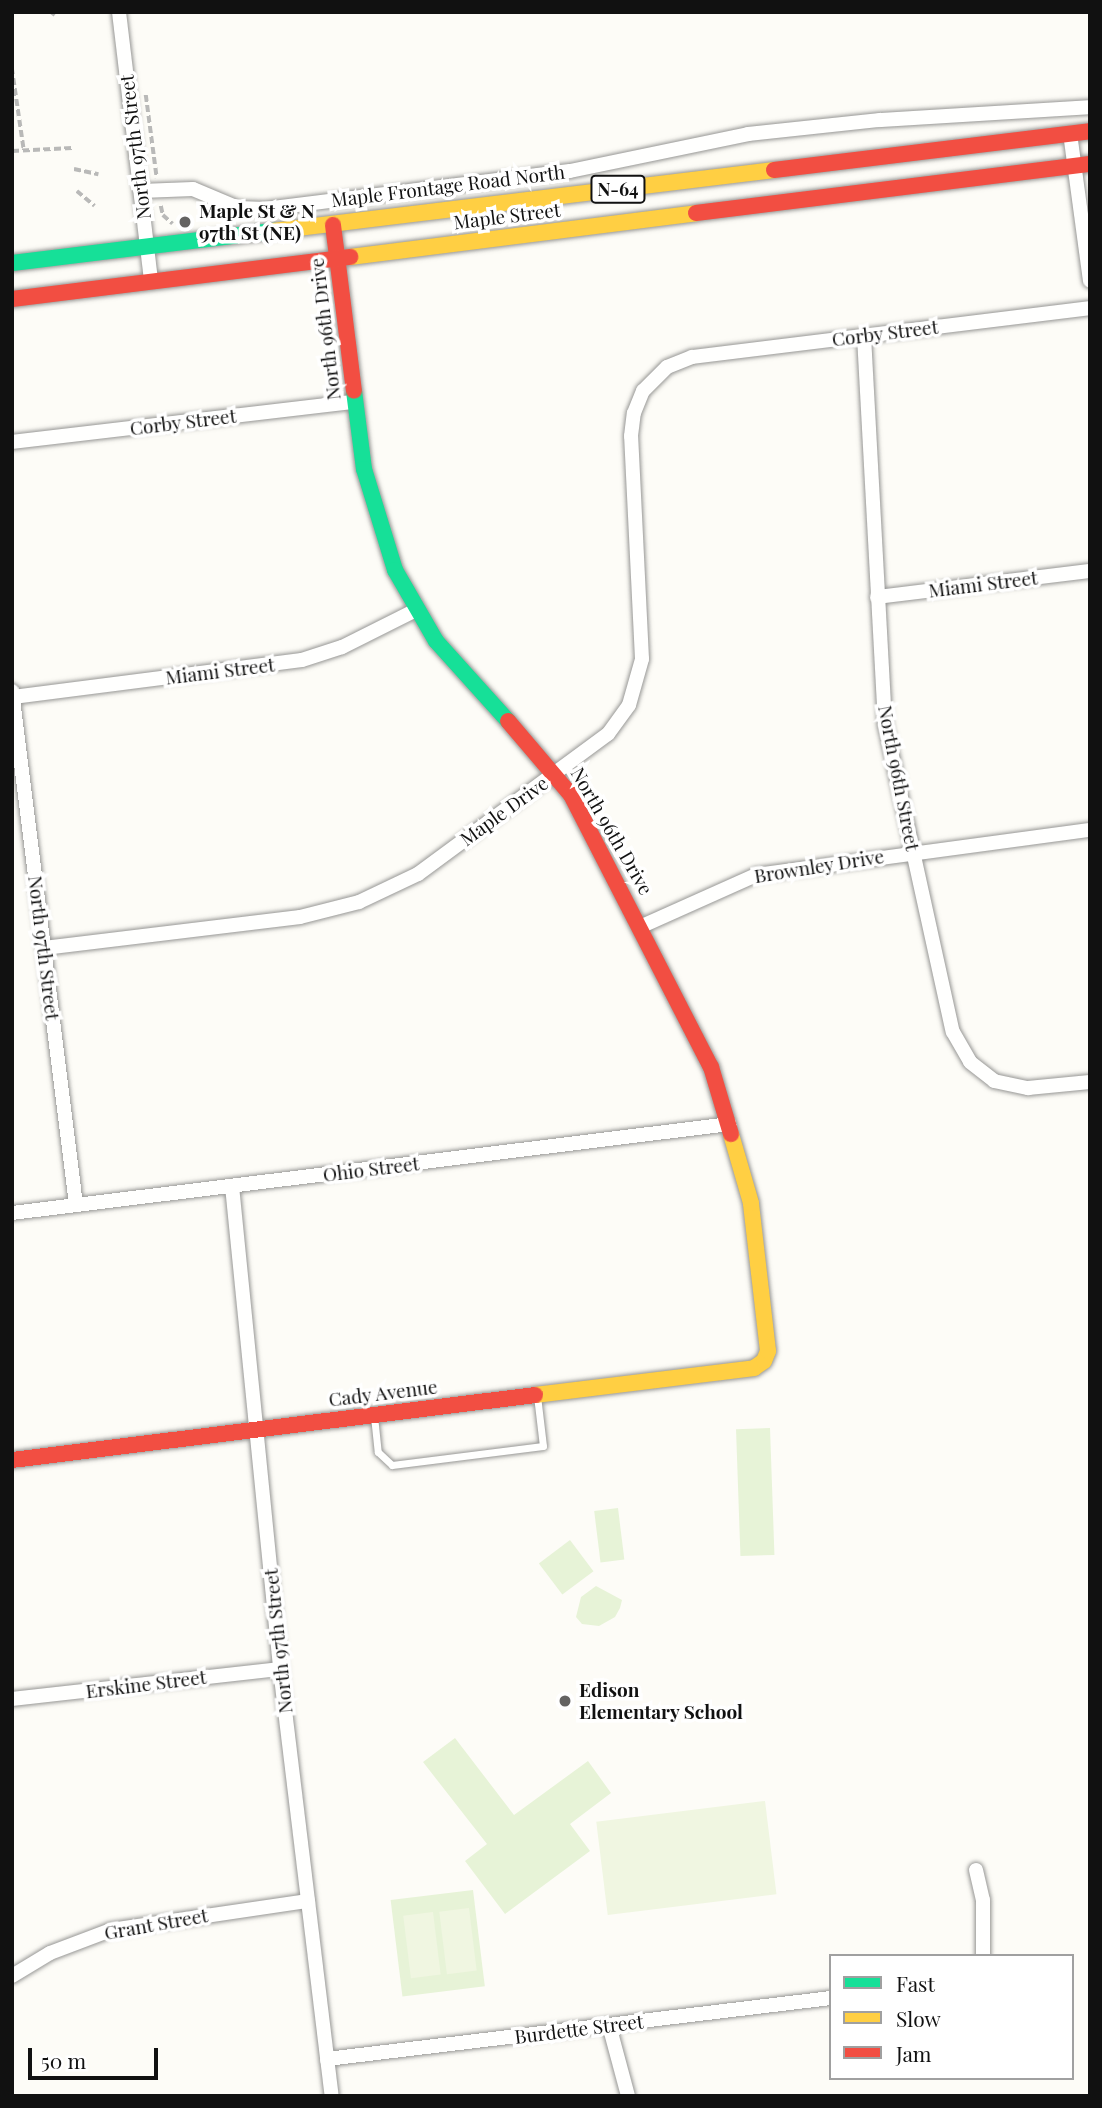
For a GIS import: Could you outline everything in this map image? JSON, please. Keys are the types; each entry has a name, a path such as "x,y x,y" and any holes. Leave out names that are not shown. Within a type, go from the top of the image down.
{"main road":[{"name":"Maple Street","path":"12,264 1090,131"},
{"name":"Maple Street","path":"12,299 1082,165"},
{"name":"North 96th Drive","path":"333,225 355,402 375,515 416,610 460,672 555,774 585,818 711,1067 730,1124 751,1203 768,1335 768,1351 759,1366"},
{"name":"Cady Avenue","path":"12,1460 759,1366"}],"street":[{"name":"North 97th Street","path":"119,12 151,282"},
{"name":"Maple Frontage Road North","path":"141,191 193,190 238,208 265,209 570,171 748,134 880,120 1090,107"},
{"path":"1070,133 1082,165 1090,281"},
{"name":"Corby Street","path":"680,361 1090,308"},
{"name":"North 96th Street","path":"864,336 885,724 961,1050 994,1081 1028,1088 1090,1082"},
{"name":"Maple Drive","path":"44,948 300,917 359,902 418,874 608,734 635,691 642,641 631,436 634,413 656,376 680,361"},
{"name":"Corby Street","path":"12,442 355,402"},
{"name":"Miami Street","path":"877,597 1090,571"},
{"name":"Miami Street","path":"13,697 302,660 342,647 416,610"},
{"name":"North 97th Street","path":"12,691 76,1205"},
{"name":"Brownley Drive","path":"642,926 756,875 1090,830"},
{"name":"Ohio Street","path":"12,1213 730,1124"},
{"name":"North 97th Street","path":"232,1186 280,1669 332,2096"},
{"name":"Erskine Street","path":"12,1699 280,1669"},
{"path":"976,1870 983,1900 983,1954"},
{"name":"Grant Street","path":"12,1976 50,1953 111,1930 308,1901"},
{"name":"Burdette Street","path":"327,2059 829,1998"},
{"path":"609,2025 628,2096"}],"lane":[{"path":"374,1415 378,1452 392,1465 543,1446 537,1395"}],"path":[{"path":"12,68 24,150"},
{"path":"12,150 72,148"},
{"path":"74,169 98,174"},
{"path":"77,191 95,206"},
{"path":"162,202 168,222"}],"green space":[{"path":"770,1428 774,1555 740,1556 736,1429"},
{"path":"618,1508 624,1560 601,1563 594,1511"},
{"path":"570,1540 593,1571 562,1595 539,1563"},
{"path":"596,1586 622,1600 620,1608 615,1617 599,1626 582,1624 576,1617 581,1597"},
{"path":"455,1738 514,1815 588,1761 611,1793 570,1824 590,1851 505,1914 465,1861 487,1844 423,1762"},
{"path":"765,1801 776,1894 608,1915 596,1822"},
{"path":"473,1890 485,1986 402,1996 391,1900"},
{"path":"469,1908 477,1971 447,1974 439,1912"},
{"path":"433,1912 441,1975 411,1978 403,1916"}],"traffic: fast":[{"path":"12,263 273,231"},
{"path":"354,391 364,469 395,570 436,641 508,721"}],"traffic: slow":[{"path":"273,231 774,170"},
{"path":"350,257 696,213"},
{"path":"535,1395 754,1368 764,1361 768,1351 751,1203 731,1134"}],"traffic: jam":[{"path":"774,170 1090,131"},
{"path":"696,213 1090,164"},
{"path":"333,225 354,391"},
{"path":"12,299 350,257"},
{"path":"508,721 571,795 711,1067 731,1134"},
{"path":"12,1460 535,1395"}],"place":[{"name":"Maple St & N 97th St (NE)","path":"185,222"},
{"name":"Edison Elementary School","path":"565,1701"}]}
